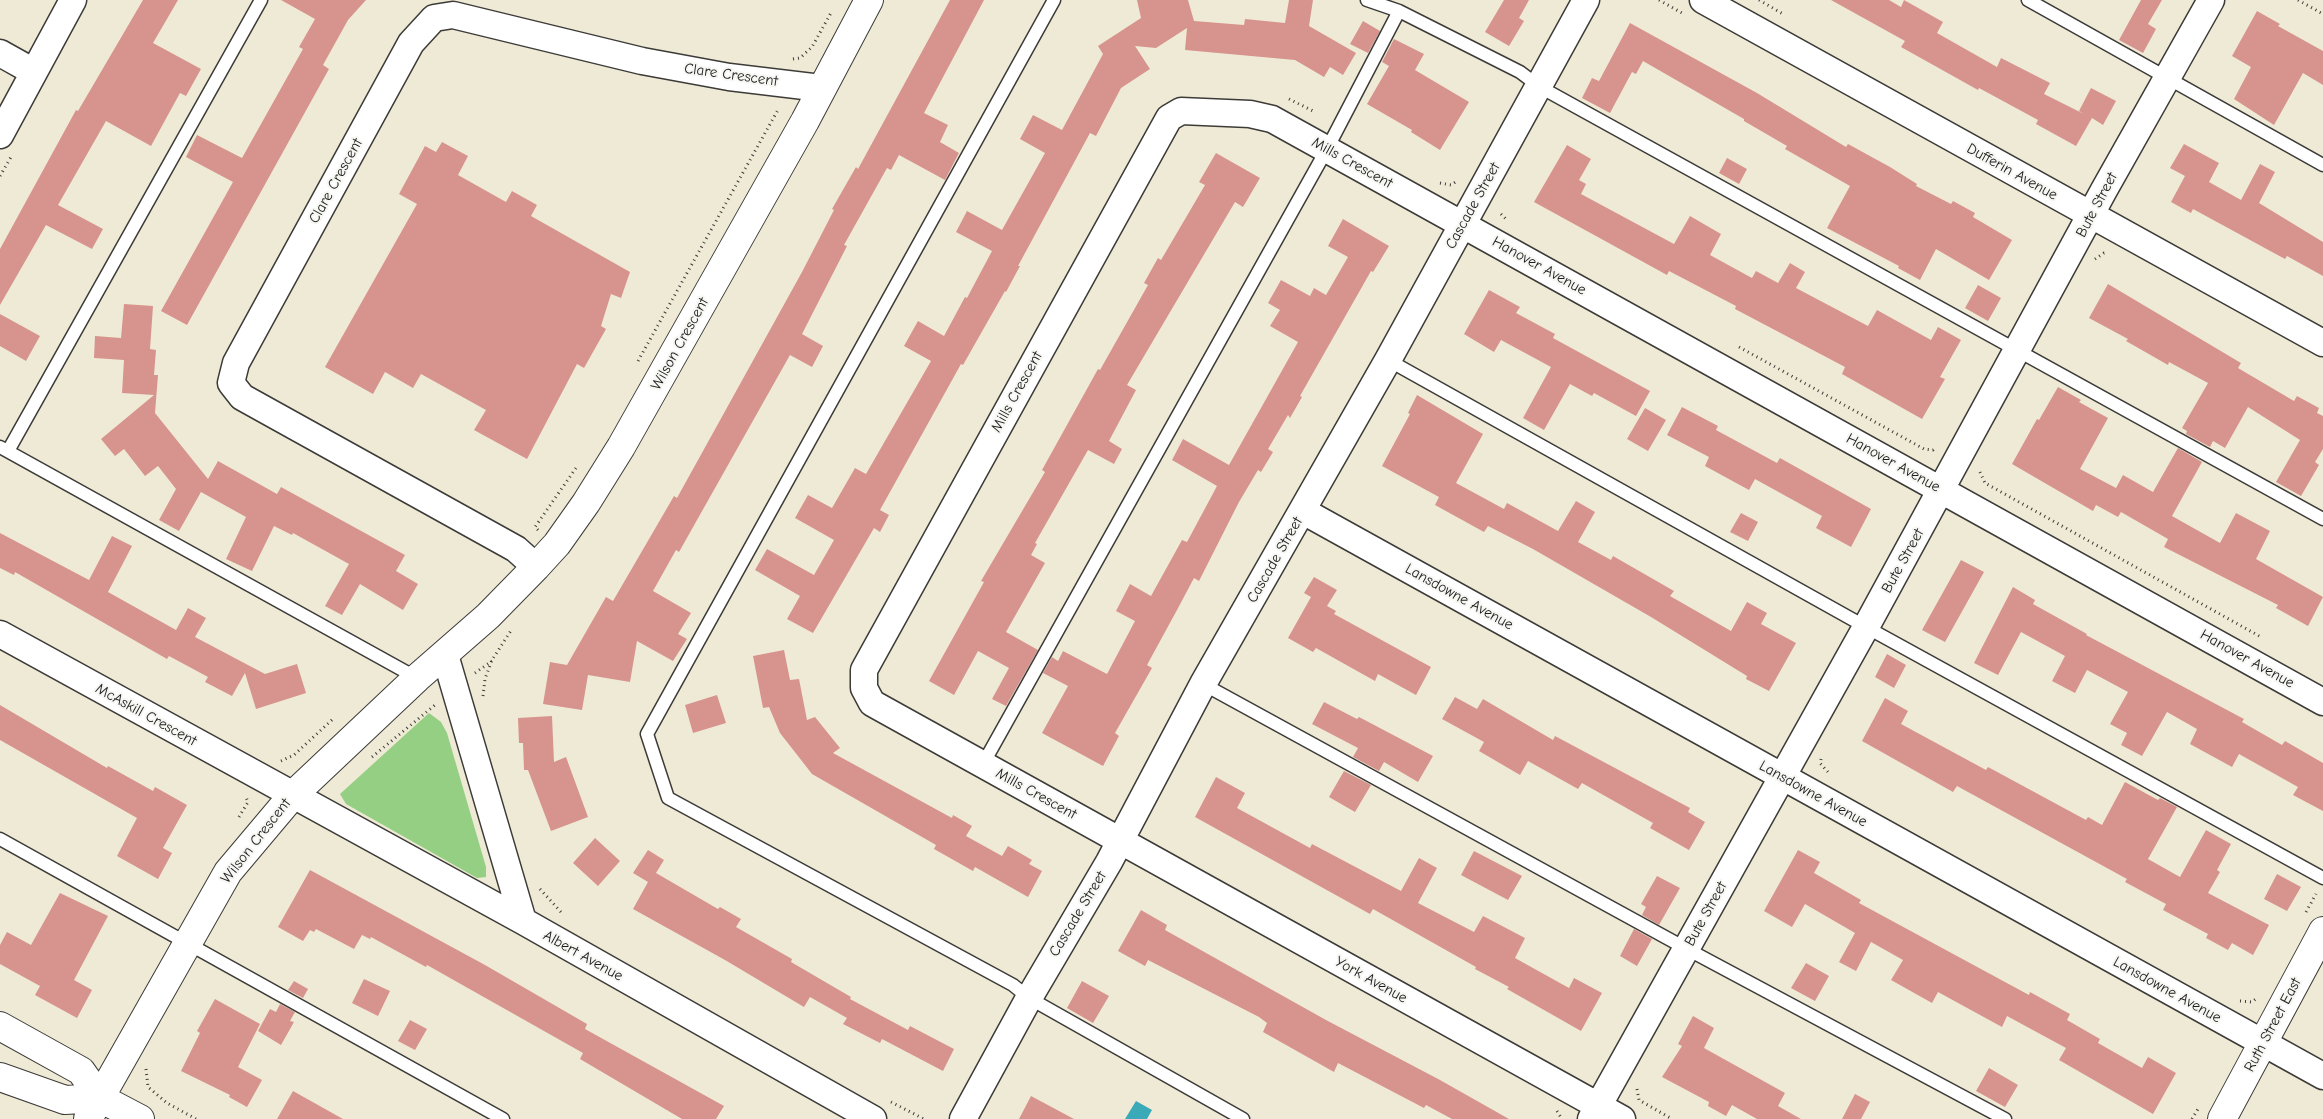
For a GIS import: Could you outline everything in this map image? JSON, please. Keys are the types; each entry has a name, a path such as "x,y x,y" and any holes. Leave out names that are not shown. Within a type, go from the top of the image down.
{"street":[{"path":"0,135 73,0"},
{"name":"Wilson Crescent","path":"94,1108 228,872 292,796 417,678 488,616 557,544 621,447 805,121 869,0"},
{"name":"Cascade Street","path":"963,1119 1029,998 1120,841 1203,684 1303,511 1540,87 1586,0"},
{"name":"Dufferin Avenue","path":"1703,0 2323,343"},
{"name":"Bute Street","path":"1594,1112 1866,627 2211,0"},
{"name":"Clare Crescent","path":"536,567 516,549 242,397 232,383 236,363 411,43 434,18 453,15 642,62 821,88"},
{"path":"0,53 34,72"},
{"name":"Mills Crescent","path":"1120,841 872,703 864,688 864,670 1169,118 1181,111 1250,114 1272,119 1463,224"},
{"name":"Hanover Avenue","path":"1463,224 2323,702"},
{"name":"Lansdowne Avenue","path":"1303,511 2323,1076"},
{"name":"McAskill Crescent","path":"0,634 292,796"},
{"path":"445,655 523,921"},
{"name":"Albert Avenue","path":"292,796 523,921 880,1109"},
{"name":"York Avenue","path":"1120,841 1594,1112 1622,1119"},
{"name":"Ruth Street East","path":"2211,1111 2263,1043 2314,923"},
{"path":"0,1026 81,1071 94,1108"},
{"path":"0,1077 65,1100 140,1119"}],"lane":[{"path":"261,0 4,449 417,678"},
{"path":"1054,0 648,734 668,798 1013,985 1029,998 1243,1119"},
{"path":"1367,0 1398,10 1520,72 1540,87 2323,519"},
{"path":"2028,0 2323,165"},
{"path":"983,764 1328,149 1398,10"},
{"path":"1388,360 2321,884"},
{"path":"1203,684 1687,949 2005,1119"},
{"path":"0,839 503,1119"}],"path":[{"path":"1759,0 1784,14"},
{"path":"2298,0 2323,14"},
{"path":"785,60 800,58 812,47 834,8"},
{"path":"1287,98 1339,126"},
{"path":"1432,178 1451,185 1463,176"},
{"path":"2094,259 2104,253 2110,253"},
{"path":"1980,467 1980,476 1985,483 2262,638"},
{"path":"483,697 485,679 492,660 518,623"},
{"path":"367,762 425,714"},
{"path":"274,758 281,761 294,755 337,716"},
{"path":"1821,756 1820,763 1827,772 1836,777"},
{"path":"237,820 248,802 244,793"},
{"path":"2314,923 2321,884"},
{"path":"537,886 567,918"},
{"path":"2233,997 2242,1002 2252,1002 2262,994"},
{"path":"1637,1089 1639,1100 1672,1119"},
{"path":"880,1109 924,1119"},
{"path":"2192,1119 2211,1111"}],"green space":[{"path":"429,713 441,722 447,733 486,867 486,877 477,878 346,804 340,794"}],"water":[{"path":"1136,1101 1152,1110 1147,1119 1125,1119"}],"building":[{"path":"143,0 178,0 153,43 201,69 186,96 180,93 151,146 106,121 58,205 103,229 92,249 46,225 0,305 0,249 76,110 78,111"},
{"path":"281,0 366,0 348,20 323,65 329,69 187,325 161,311 233,182 186,157 197,135 242,158 303,49 299,47 315,19"},
{"path":"950,0 984,0 924,113 948,125 940,142 959,153 945,180 899,155 891,170 887,168 844,245 847,246 802,334 823,346 812,367 790,355 679,552 676,550 653,591 691,613 678,634 687,639 673,661 637,641 630,682 588,675 582,710 543,704 550,662 567,665 606,597 613,601 674,496 677,498 802,272 834,210 832,209 856,167 858,169"},
{"path":"1137,0 1188,0 1194,21 1244,25 1245,19 1285,23 1289,0 1313,0 1309,26 1356,53 1343,75 1330,67 1324,77 1295,60 1185,50 1187,28 1156,48 1135,46 1150,69 1121,88 1096,136 1090,133 1018,266 1020,266 1006,292 963,365 961,364 880,510 889,515 880,532 874,528 813,633 787,619 800,596 755,570 767,549 814,575 834,540 795,518 808,495 832,508 855,468 866,474 931,361 904,346 918,321 944,336 965,297 967,298 992,251 956,232 967,211 1002,230 1045,153 1020,139 1033,115 1062,130 1103,54 1098,46 1141,18"},
{"path":"1504,0 1529,0 1519,18 1524,21 1509,46 1485,32"},
{"path":"1831,0 1889,0 1901,7 1904,0 1943,22 1937,33 1997,67 2001,58 2050,83 2044,94 2084,114 2079,111 2091,88 2116,101 2103,125 2092,118 2076,146 2036,124 2038,120 1979,88 1978,90 1901,47 1905,41"},
{"path":"2141,0 2162,0 2148,24 2156,29 2143,53 2119,40"},
{"path":"2257,11 2280,24 2278,26 2323,51 2323,85 2303,73 2274,125 2234,99 2251,67 2232,56"},
{"path":"1363,21 1380,31 1368,53 1350,44"},
{"path":"1630,23 1757,93 1846,147 1848,144 1890,167 1917,184 1916,186 1951,204 1953,201 1975,213 1973,217 2012,240 1989,280 1936,249 1920,280 1898,268 1899,266 1827,228 1850,186 1785,149 1787,146 1744,121 1744,119 1643,61 1636,74 1632,72 1610,113 1582,98 1592,78 1599,81"},
{"path":"1394,39 1424,54 1415,70 1469,102 1440,150 1411,132 1412,130 1367,104 1389,66 1382,62"},
{"path":"442,142 468,156 458,175 506,202 512,191 537,205 531,216 630,272 621,298 611,294 601,326 606,329 584,368 577,364 527,459 474,430 486,410 421,374 413,388 385,372 373,394 325,367 417,204 399,194 425,146 436,152"},
{"path":"2184,144 2219,163 2209,182 2241,200 2260,164 2275,172 2259,203 2323,242 2323,276 2287,256 2285,259 2193,209 2191,213 2171,202 2185,176 2170,168"},
{"path":"1567,145 1591,159 1579,180 1586,184 1581,194 1674,244 1690,216 1721,234 1710,255 1752,278 1756,271 1778,283 1790,263 1805,272 1796,288 1868,326 1877,310 1931,340 1938,327 1961,340 1940,377 1945,379 1922,419 1842,374 1845,367 1735,309 1736,306 1669,271 1667,275 1534,202"},
{"path":"1216,153 1260,178 1243,207 1235,202 1127,385 1136,390 1109,441 1122,449 1114,464 1088,450 1035,543 1037,544 1031,555 1045,563 1006,632 1038,650 1006,706 992,699 1009,668 978,651 954,695 929,681 984,582 981,581 1045,472 1042,470 1098,369 1100,370 1148,285 1144,283 1158,258 1161,260 1205,185 1199,182"},
{"path":"1727,158 1747,169 1739,184 1719,173"},
{"path":"1343,219 1389,246 1373,272 1371,271 1300,396 1302,397 1290,418 1288,415 1268,449 1273,452 1261,472 1258,470 1239,502 1199,581 1194,578 1147,665 1152,668 1115,733 1119,736 1103,766 1042,733 1068,686 1043,673 1052,657 1058,661 1063,651 1107,674 1135,621 1116,611 1130,584 1151,596 1182,540 1187,542 1217,486 1172,460 1183,439 1229,465 1298,342 1270,326 1280,310 1268,303 1281,280 1310,296 1314,288 1326,295 1348,257 1328,246"},
{"path":"2108,284 2241,363 2238,368 2294,401 2297,396 2319,408 2317,413 2323,416 2323,449 2315,462 2319,465 2301,496 2276,482 2300,440 2248,407 2225,448 2213,441 2210,447 2186,434 2187,431 2182,428 2208,383 2169,362 2168,365 2126,341 2128,339 2089,318"},
{"path":"1978,285 2001,298 1988,321 1965,308"},
{"path":"1489,290 1520,307 1516,313 1555,334 1553,338 1650,391 1636,416 1594,393 1592,396 1570,384 1544,430 1523,418 1551,367 1501,340 1494,352 1464,334"},
{"path":"124,304 153,306 150,349 156,350 154,375 158,375 155,413 208,479 218,461 277,494 281,487 405,555 396,571 418,584 403,610 360,584 342,615 325,606 349,564 293,533 292,535 274,526 252,571 226,559 246,517 201,492 179,531 159,520 176,489 158,466 145,476 124,449 115,456 101,439 154,395 122,393 124,360 94,358 95,336 121,338"},
{"path":"0,314 40,336 26,361 0,346"},
{"path":"2058,387 2081,400 2079,402 2108,418 2080,469 2116,488 2123,475 2153,492 2178,448 2202,462 2172,516 2220,543 2236,513 2270,531 2256,559 2323,597 2308,626 2276,608 2278,605 2164,547 2168,539 2121,512 2118,517 2096,505 2093,511 2012,464 2037,419 2039,420"},
{"path":"1417,395 1483,434 1456,483 1504,509 1507,503 1558,531 1576,501 1595,512 1578,542 1611,560 1613,556 1674,591 1670,596 1731,631 1747,602 1767,613 1761,624 1796,643 1769,691 1746,679 1747,676 1651,617 1533,549 1488,526 1484,532 1435,505 1439,497 1382,466 1410,414 1408,413"},
{"path":"1682,407 1718,426 1716,430 1777,463 1780,458 1871,509 1851,547 1816,528 1822,516 1755,479 1749,490 1705,466 1709,457 1667,435"},
{"path":"1645,408 1666,420 1648,451 1627,439"},
{"path":"1741,513 1758,522 1748,541 1730,532"},
{"path":"0,533 89,580 112,536 132,546 108,592 176,630 188,608 206,618 195,637 265,674 297,664 306,693 256,709 245,673 232,696 205,682 208,677 169,656 167,659 15,572 14,575 0,568"},
{"path":"1961,560 1984,572 1945,642 1922,630"},
{"path":"1314,577 1337,590 1327,606 1336,611 1334,614 1431,667 1416,695 1378,674 1375,681 1316,648 1313,652 1288,638 1311,597 1304,593"},
{"path":"2013,587 2035,600 2033,604 2086,635 2244,719 2242,722 2282,745 2285,741 2323,763 2323,811 2293,795 2298,787 2239,754 2232,767 2190,744 2197,729 2167,712 2142,756 2121,745 2127,733 2110,724 2128,692 2087,670 2075,693 2052,681 2065,656 2021,632 1998,675 1974,663"},
{"path":"784,650 790,680 799,679 807,720 815,717 840,748 833,753 952,818 953,815 972,826 966,836 1002,856 1008,846 1032,860 1029,864 1042,871 1028,897 975,867 973,871 934,849 936,845 812,774 780,733 769,707 763,708 753,656"},
{"path":"1887,654 1906,665 1894,688 1875,677"},
{"path":"717,695 726,723 693,733 685,705"},
{"path":"1455,697 1477,709 1483,699 1553,740 1555,736 1690,808 1688,812 1705,822 1689,850 1650,828 1653,823 1582,783 1578,789 1528,761 1520,775 1479,751 1484,742 1442,719"},
{"path":"1885,698 1908,711 1901,724 1986,770 1988,767 2086,820 2088,817 2102,825 2125,782 2158,800 2160,798 2177,807 2148,859 2180,877 2206,830 2231,844 2217,870 2220,872 2208,893 2269,925 2253,955 2232,943 2228,950 2206,938 2208,934 2163,910 2166,904 2125,882 2127,879 1957,786 1953,792 1862,741"},
{"path":"1324,702 1357,719 1359,717 1433,756 1418,782 1384,762 1379,771 1353,757 1358,748 1312,724"},
{"path":"0,705 107,768 108,766 153,791 155,787 187,805 163,848 172,853 158,879 117,856 137,818 0,740"},
{"path":"552,716 554,762 566,757 588,817 551,831 528,770 524,770 523,743 519,743 518,718"},
{"path":"1344,771 1371,785 1355,812 1329,797"},
{"path":"1216,777 1245,793 1237,808 1310,848 1312,844 1401,891 1419,858 1437,868 1418,903 1474,932 1483,916 1525,938 1515,958 1569,988 1574,978 1602,993 1581,1031 1507,989 1509,987 1475,969 1476,967 1373,909 1370,914 1195,817"},
{"path":"595,838 620,861 598,886 573,863"},
{"path":"648,850 664,860 656,873 718,909 720,907 741,919 736,927 792,959 791,962 851,997 850,999 908,1030 910,1026 954,1049 943,1071 882,1039 880,1043 843,1024 847,1018 810,997 804,1007 633,909 648,882 633,873"},
{"path":"1798,850 1820,862 1814,873 1861,900 1859,903 2029,995 2030,992 2070,1014 2067,1020 2100,1039 2098,1043 2142,1068 2148,1057 2176,1073 2153,1114 2059,1060 2066,1048 2007,1016 2002,1027 1938,992 1932,1003 1891,980 1903,960 1871,942 1856,971 1839,962 1855,933 1805,904 1792,927 1764,911"},
{"path":"1474,851 1522,876 1508,900 1461,875"},
{"path":"310,870 485,965 587,1024 585,1029 724,1106 716,1119 682,1119 580,1059 583,1053 427,965 426,967 371,937 370,939 362,935 354,949 316,929 314,932 310,930 303,941 278,927"},
{"path":"2277,874 2301,887 2287,911 2264,899"},
{"path":"1657,876 1680,888 1659,925 1642,915 1646,907 1641,904"},
{"path":"60,893 108,916 74,980 92,990 77,1018 35,995 40,986 0,964 0,945 7,932 31,945"},
{"path":"1141,910 1167,925 1165,930 1509,1119 1452,1119 1426,1105 1424,1108 1338,1063 1334,1072 1263,1032 1267,1023 1259,1017 1148,960 1145,966 1118,951"},
{"path":"1634,929 1652,939 1637,966 1620,956"},
{"path":"1806,963 1829,976 1815,1001 1791,988"},
{"path":"364,979 390,991 378,1016 352,1003"},
{"path":"294,981 308,989 303,998 288,990"},
{"path":"1082,981 1109,996 1093,1023 1067,1008"},
{"path":"215,999 260,1024 238,1067 262,1080 247,1107 229,1097 230,1095 181,1071 200,1033 197,1031"},
{"path":"280,1004 295,1012 290,1021 294,1022 281,1045 258,1031 270,1009 276,1012"},
{"path":"1693,1016 1714,1028 1704,1048 1785,1093 1778,1106 1801,1119 1757,1119 1732,1105 1726,1116 1708,1106 1709,1102 1662,1077 1682,1046 1678,1044"},
{"path":"410,1020 427,1029 415,1050 398,1041"},
{"path":"1989,1068 2018,1085 2005,1107 1976,1091"},
{"path":"293,1091 343,1119 277,1119"},
{"path":"1855,1094 1870,1102 1861,1119 1842,1119"},
{"path":"1031,1096 1074,1119 1019,1119"}]}
